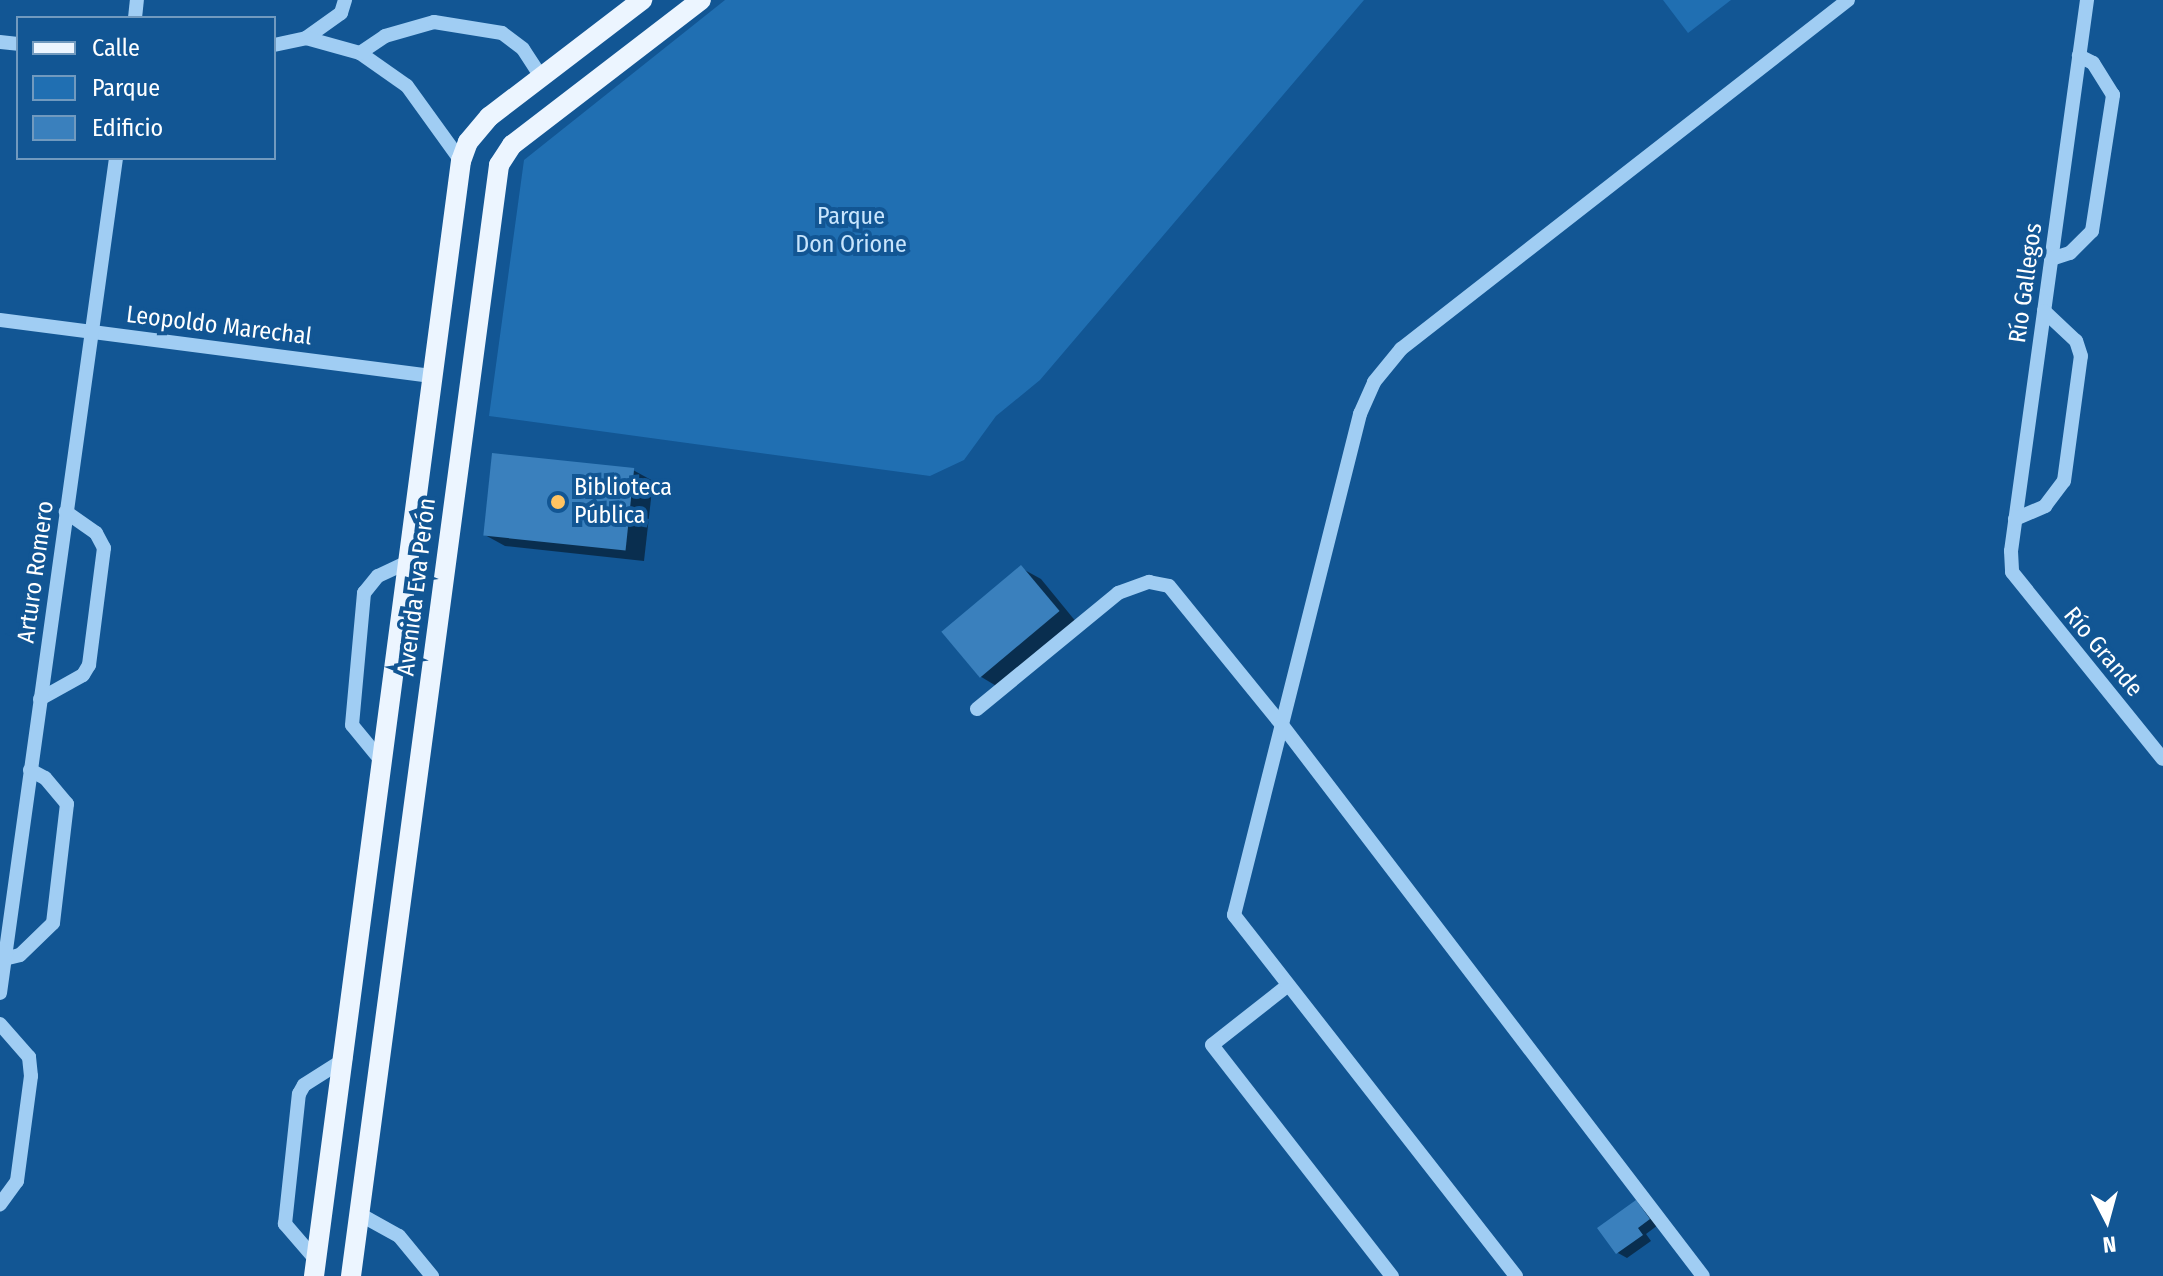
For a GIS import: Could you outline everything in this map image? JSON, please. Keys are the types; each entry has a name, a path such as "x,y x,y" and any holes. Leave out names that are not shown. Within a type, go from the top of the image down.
{"main road":[{"name":"Avenida Eva Perón","path":"315,1268 358,965 461,161 476,130 642,0"},
{"name":"Avenida Eva Perón","path":"351,1276 487,244 503,154 701,0"},
{"path":"451,241 487,244"},
{"path":"410,562 446,567"},
{"path":"358,965 393,967"}],"street":[{"path":"276,45 306,38 341,13 345,0"},
{"path":"1516,1276 1234,915 1360,414 1374,382 1401,349 1848,0"},
{"name":"Río Gallegos","path":"2012,572 2015,519 2087,0"},
{"path":"360,53 385,36 434,22 502,33 523,49 541,77"},
{"path":"306,38 360,53 407,86 461,161"},
{"path":"2051,259 2070,253 2092,231 2113,95 2093,63 2079,56"},
{"name":"Arturo Romero","path":"0,993 7,888 30,770 116,160"},
{"path":"2015,519 2045,506 2064,481 2081,356 2076,341 2044,311"},
{"name":"Leopoldo Marechal","path":"0,320 433,376"},
{"path":"40,699 83,675 89,665 104,548 96,533 66,512"},
{"path":"384,764 352,725 364,593 378,576 410,562"},
{"name":"Río Grande","path":"2012,572 2163,759"},
{"path":"977,709 1118,593 1158,582 1169,586 1282,725 1703,1276"},
{"path":"4,959 20,955 53,923 67,804 45,778 30,770"},
{"path":"1287,986 1212,1045 1392,1276"},
{"path":"0,1024 29,1057 31,1076 17,1181 0,1204"},
{"path":"315,1268 285,1224 299,1094 311,1079 345,1059"},
{"path":"361,1215 399,1236 432,1276"}],"green space":[{"name":"Parque Don Orione","path":"725,0 1364,0 1040,380 996,416 964,460 930,476 489,416 524,160"},
{"path":"1663,0 1731,0 1688,33"}],"building":[{"name":"Biblioteca Pública","path":"492,453 634,468 626,550 483,536"},
{"path":"1021,565 1060,611 980,678 941,632"},
{"path":"1636,1200 1650,1219 1638,1228 1643,1235 1616,1254 1597,1228"}],"place":[{"name":"Biblioteca Pública","path":"558,502"}]}
